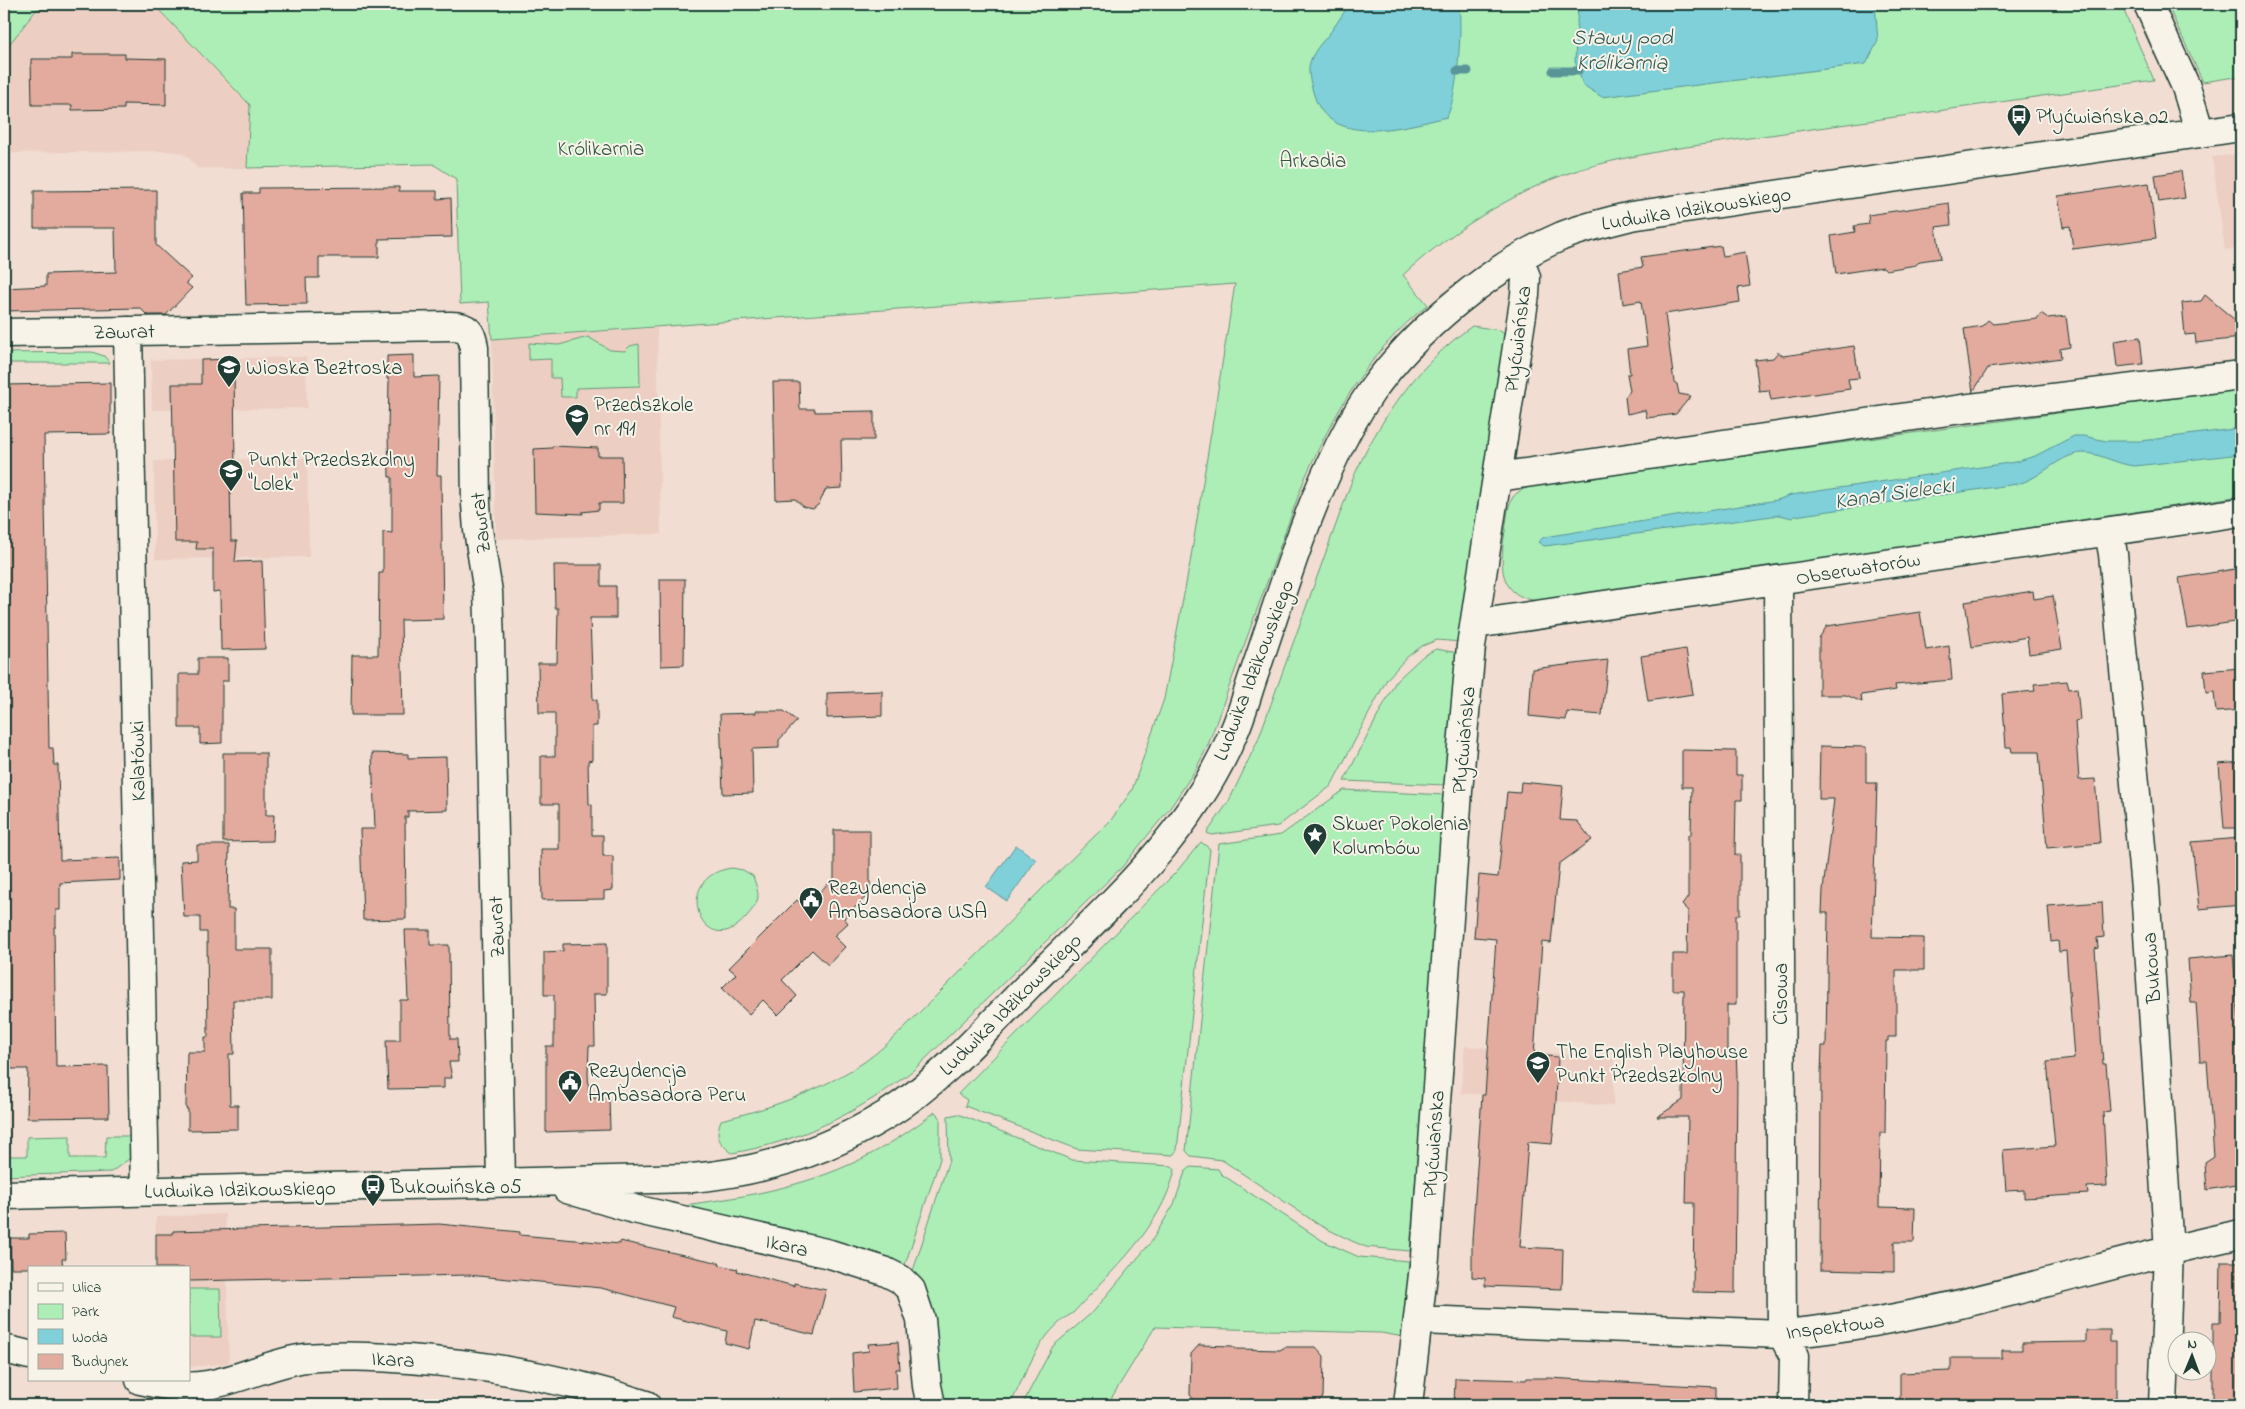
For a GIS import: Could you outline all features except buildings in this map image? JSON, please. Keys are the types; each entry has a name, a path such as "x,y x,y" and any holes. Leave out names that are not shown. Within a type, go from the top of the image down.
{"street":[{"path":"2148,4 2186,87 2200,132"},
{"name":"Ludwika Idzikowskiego","path":"4,1195 692,1178 741,1172 773,1164 818,1150 851,1135 894,1110 942,1073 1153,860 1192,810 1205,791 1233,734 1313,506 1348,428 1373,390 1407,350 1444,312 1486,281 1519,259 1567,234 1592,225 1631,216 2241,127"},
{"name":"Płyćwiańska","path":"1408,1405 1419,1320 1458,791 1475,624 1525,295 1526,277 1519,259"},
{"name":"Zawrat","path":"4,333 460,326 468,330 472,337 476,504 478,530 488,592 490,642 501,1182"},
{"name":"Kalatówki","path":"128,331 145,1191"},
{"path":"1498,477 1962,409 2241,375"},
{"name":"Obserwatorów","path":"1475,624 2241,512"},
{"name":"Bukowa","path":"2108,532 2114,563 2145,888 2169,1251 2164,1405"},
{"name":"Cisowa","path":"1778,580 1782,1334 1794,1356 1793,1405"},
{"name":"Ikara","path":"544,1182 627,1208 830,1254 884,1271 900,1279 910,1290 917,1304 931,1405"},
{"name":"Inspektowa","path":"1419,1320 1782,1334 1835,1330 1891,1320 2008,1294 2241,1234"},
{"path":"4,1349 28,1355"},
{"name":"Ikara","path":"154,1382 189,1387 208,1385 305,1358 358,1356 443,1362 517,1371 586,1386 646,1405"}],"shaded area":[{"path":"157,8 250,105 247,168 197,168 187,156 178,152 167,151 4,153 4,51 37,9"},
{"path":"2241,154 2241,248 2225,250 2212,157"},
{"name":"Przedszkole nr 191","path":"657,328 661,534 496,539 492,339"},
{"name":"Wioska Beztroska","path":"306,357 307,408 152,410 151,360"},
{"path":"307,458 309,557 155,559 154,461"},
{"name":"The English Playhouse Punkt Przedszkolny","path":"1465,1046 1614,1058 1613,1106 1461,1093"},
{"path":"225,1214 229,1363 190,1367 190,1266 156,1266 156,1217"}],"green space":[{"path":"4,4 2121,4 2154,80 1672,149 1610,162 1550,180 1512,198 1454,234 1403,275 1428,305 1407,322 1371,363 1327,431 1304,480 1208,745 1196,769 1170,808 1122,867 916,1068 895,1084 852,1111 806,1133 757,1148 732,1153 719,1139 718,1131 721,1120 756,1111 807,1093 855,1068 877,1053 1111,820 1132,790 1164,699 1190,563 1235,284 492,339 489,302 460,304 456,179 433,164 247,168 250,105 157,8 37,9 4,51"},
{"path":"2167,4 2241,4 2241,76 2203,82"},
{"path":"1472,326 1500,330 1506,334 1461,642 1437,640 1422,646 1407,657 1387,679 1331,786 1278,826 1212,835 1207,833 1229,801 1258,740 1361,460 1386,417 1416,377 1452,341"},
{"path":"588,337 610,350 625,351 630,346 639,344 640,386 576,388 576,397 561,397 560,378 551,378 551,359 529,360 529,343 559,345"},
{"path":"92,352 104,356 110,363 4,363 4,353"},
{"path":"2241,390 2241,496 1541,601 1527,599 1516,594 1505,578 1502,556 1507,514 1513,497 1522,490 1541,484 2080,410"},
{"path":"1436,649 1458,653 1447,785 1344,781 1396,681 1423,656"},
{"path":"1344,790 1446,795 1410,1251 1366,1247 1352,1241 1321,1226 1222,1160 1191,1156 1186,1151 1219,844 1281,835"},
{"path":"1201,842 1210,849 1177,1150 1173,1155 1077,1149 965,1106 967,1100 958,1094 1177,871"},
{"path":"732,868 743,870 753,876 758,898 746,917 731,929 717,931 706,925 699,914 697,900 701,886 713,874"},
{"path":"935,1112 940,1117 940,1159 904,1268 687,1207 691,1204 761,1193 828,1173 880,1149"},
{"path":"958,1114 1072,1160 1172,1166 1175,1170 1159,1211 1147,1230 1119,1264 1073,1313 1051,1331 1028,1366 1010,1405 946,1405 929,1304 912,1274 949,1160 948,1116"},
{"path":"70,1136 70,1158 105,1158 106,1136 135,1136 134,1151 129,1159 111,1172 4,1176 4,1138 8,1138 8,1156 27,1156 27,1137"},
{"path":"1191,1167 1218,1169 1221,1174 1323,1241 1359,1257 1409,1261 1404,1337 1381,1333 1155,1327 1107,1405 1022,1405 1053,1346 1094,1311 1151,1242 1174,1204 1185,1172"},
{"path":"190,1289 220,1289 221,1337 190,1337"}],"water":[{"path":"1348,4 1459,4 1458,62 1454,93 1447,117 1412,125 1372,130 1353,129 1336,123 1323,112 1314,95 1309,66 1317,49 1334,27"},
{"name":"Stawy pod Królikarnią","path":"1578,4 1875,4 1878,41 1866,64 1602,97 1583,85 1575,61"},
{"name":"Kanał Sielecki","path":"2241,428 2241,454 2135,466 2122,464 2096,455 2074,454 2034,477 2017,484 1795,516 1792,518 1780,515 1545,546 1538,542 1544,537 1777,500 1791,495 2015,462 2035,456 2074,436 2084,436 2106,441 2141,441"},
{"path":"1016,845 1036,860 1007,901 986,887"}],"waterway":[{"path":"1457,71 1468,71"},
{"path":"1553,71 1578,71"}],"place":[{"name":"Płyćwiańska 02","path":"2019,137"},
{"name":"Wioska Beztroska","path":"229,388"},
{"name":"Przedszkole nr 191","path":"577,437"},
{"name":"Punkt Przedszkolny \"Lolek\"","path":"231,492"},
{"name":"Skwer Pokolenia Kolumbów","path":"1315,856"},
{"name":"Rezydencja Ambasadora USA","path":"811,920"},
{"name":"The English Playhouse Punkt Przedszkolny","path":"1538,1084"},
{"name":"Rezydencja Ambasadora Peru","path":"570,1103"},
{"name":"Bukowińska 05","path":"373,1207"}],"park label":[{"name":"Królikarnia","path":"601,148"},
{"name":"Arkadia","path":"1313,160"}]}
